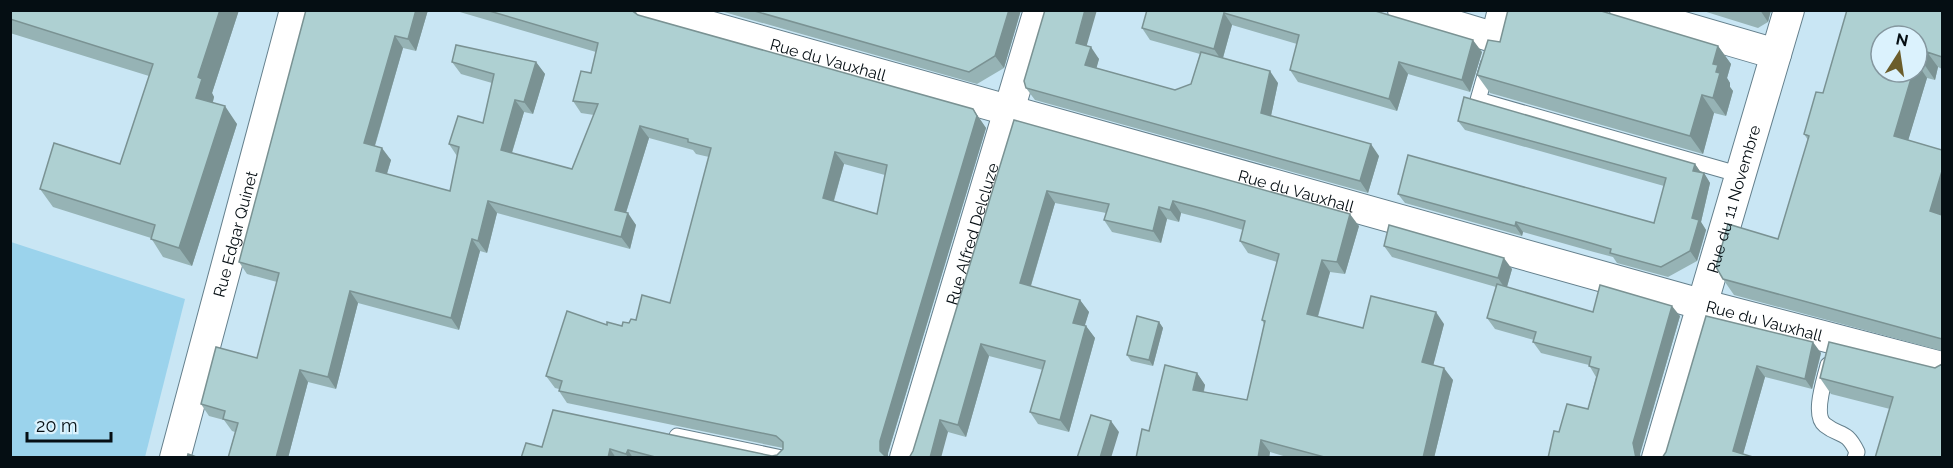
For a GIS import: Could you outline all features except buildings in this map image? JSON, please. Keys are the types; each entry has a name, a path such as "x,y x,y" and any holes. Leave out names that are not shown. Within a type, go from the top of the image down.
{"street":[{"name":"Rue Edgar Quinet","path":"175,458 295,10"},
{"name":"Rue du Vauxhall","path":"651,10 1704,305 1942,367"},
{"name":"Rue Alfred Delcluze","path":"905,458 1040,10"},
{"path":"1403,10 1500,24"},
{"path":"1625,10 1776,54"},
{"name":"Rue du 11 Novembre","path":"1657,458 1704,305 1789,10"}],"lane":[{"path":"1500,24 1478,100 1741,175"},
{"path":"1835,339 1819,401 1820,419 1825,425 1842,432 1852,442 1857,452 1855,458"},
{"path":"656,432 782,458"}],"shaded area":[{"path":"11,242 185,299 145,457 11,457"}]}
